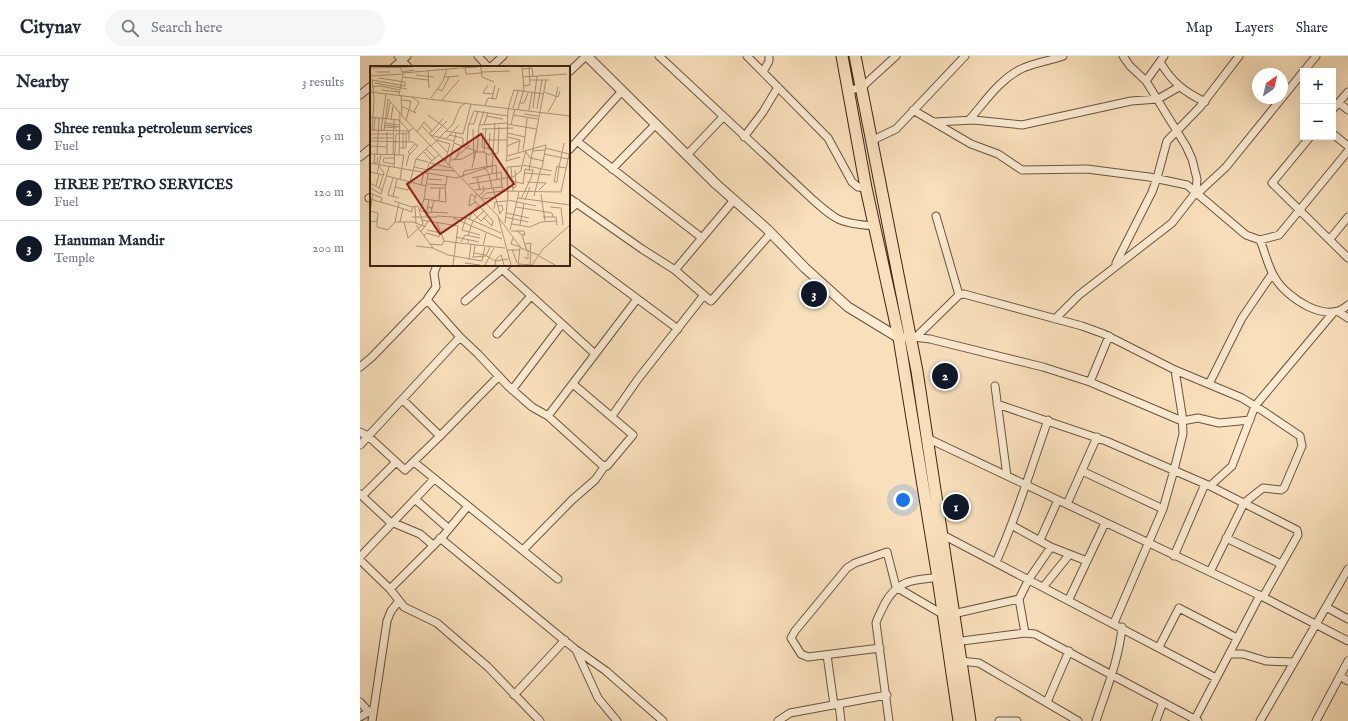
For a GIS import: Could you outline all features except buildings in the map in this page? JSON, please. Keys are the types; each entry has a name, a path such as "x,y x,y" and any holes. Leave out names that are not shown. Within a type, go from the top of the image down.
{"main road":[{"path":"842,56 874,226 908,338 953,642 959,721"},
{"path":"855,56 927,438 941,534 943,577"},
{"path":"953,642 960,661 970,721"}],"street":[{"path":"478,56 488,66"},
{"path":"490,66 503,56"},
{"path":"570,71 587,56 687,155 848,307 908,338 1043,366 1090,382 1182,421 1198,418 1219,423 1250,420"},
{"path":"659,56 744,137 832,217 840,222 874,226"},
{"path":"747,56 828,138 852,182 858,187 866,188"},
{"path":"763,72 769,61 769,56"},
{"path":"848,90 861,88 896,56"},
{"path":"871,141 896,129 965,56"},
{"path":"969,120 1001,83 1012,75 1032,65 1063,56"},
{"path":"1123,56 1130,66 1146,81 1192,159 1198,185 1197,192"},
{"path":"1114,267 1145,207 1157,178 1165,145 1176,130 1205,102 1239,56"},
{"path":"1307,68 1316,56"},
{"path":"395,66 403,57 408,66"},
{"path":"1146,81 1162,59 1179,87 1205,102"},
{"path":"1055,319 1079,295 1172,223 1197,192 1226,168 1300,77"},
{"path":"360,95 370,87"},
{"path":"744,137 767,107 778,87"},
{"path":"935,122 969,120 1022,125 1132,102 1158,99 1179,87"},
{"path":"570,149 578,142 622,91"},
{"path":"1336,105 1348,92"},
{"path":"1338,103 1348,110"},
{"path":"913,110 971,144 998,154 1022,170 1086,169 1157,178 1187,185 1246,235 1260,240 1279,235 1348,151"},
{"path":"687,155 723,117"},
{"path":"612,169 656,124"},
{"path":"1336,136 1348,146"},
{"path":"1308,140 1272,183 1348,258"},
{"path":"578,142 702,238"},
{"path":"360,157 370,149"},
{"path":"570,199 642,250 675,270 711,301 771,233"},
{"path":"675,270 734,200"},
{"path":"570,209 577,203"},
{"path":"936,216 959,295"},
{"path":"1330,239 1348,217"},
{"path":"1260,240 1272,274 1282,288 1316,309 1336,312 1348,318"},
{"path":"570,249 678,329"},
{"path":"361,364 428,299 436,287 434,273 437,266"},
{"path":"465,301 504,267 531,296 594,353"},
{"path":"1209,384 1242,318 1272,274"},
{"path":"908,338 959,295 964,294 1093,329 1175,370 1256,406 1300,436 1302,446 1283,490 1263,488 1244,503 1210,572"},
{"path":"612,416 704,295"},
{"path":"497,334 531,296"},
{"path":"428,299 460,337 512,390 532,407 548,416 605,466"},
{"path":"548,416 573,384 594,353 637,299"},
{"path":"1174,556 1208,485 1232,466 1256,406 1336,312 1348,305"},
{"path":"512,390 562,324"},
{"path":"1090,382 1109,336"},
{"path":"360,445 460,337"},
{"path":"1114,623 1163,509 1183,434 1175,370"},
{"path":"360,432 368,436 405,470 499,376"},
{"path":"523,550 572,500 595,480 605,466 633,435 573,384"},
{"path":"995,386 1007,476"},
{"path":"403,400 440,436"},
{"path":"953,642 1025,633 1035,634 1197,720 1216,678 1237,638 1298,535 1298,530 1208,485 1174,470 1097,437 997,404"},
{"path":"996,562 1013,526 1025,484 1048,420"},
{"path":"1067,504 1097,437"},
{"path":"927,438 1148,544 1261,596 1348,641"},
{"path":"396,462 361,495 393,524 420,534 433,545"},
{"path":"414,462 558,579"},
{"path":"1082,472 1163,509"},
{"path":"434,479 416,500 360,558 390,588 399,602 409,610 434,620 488,667 540,721"},
{"path":"416,500 449,528"},
{"path":"1040,540 1058,500"},
{"path":"390,588 440,538 468,506"},
{"path":"1069,599 1105,523"},
{"path":"1013,526 1051,547 1087,561"},
{"path":"941,534 1069,599 1216,678"},
{"path":"440,538 565,640 606,671 663,721"},
{"path":"1226,538 1281,564"},
{"path":"1025,633 1019,599 1029,579 1051,547"},
{"path":"880,648 808,658 791,638 795,631 847,568 855,563 887,552 896,587 948,614 1019,599"},
{"path":"1044,586 1069,555"},
{"path":"1260,721 1348,569"},
{"path":"890,721 876,623 877,618 896,587 903,583 943,577"},
{"path":"372,721 371,711 387,621 391,611 399,602"},
{"path":"1326,607 1348,619"},
{"path":"1159,647 1179,608 1237,638"},
{"path":"1096,721 1112,675 1120,644 1122,627"},
{"path":"514,695 565,640"},
{"path":"575,648 598,698 617,721"},
{"path":"1047,702 1069,651"},
{"path":"1229,654 1243,654 1266,661 1294,662"},
{"path":"827,655 836,705 841,721"},
{"path":"960,661 979,663 1078,721"},
{"path":"1316,721 1348,661"},
{"path":"1340,676 1348,680"},
{"path":"778,721 836,705 887,695"},
{"path":"360,702 371,711"},
{"path":"1156,721 1163,702"},
{"path":"360,717 371,711"},
{"path":"999,721 1017,721"}],"place":[{"name":"Hanuman Mandir","path":"814,294"},
{"name":"HREE PETRO SERVICES","path":"945,376"},
{"name":"Shree renuka petroleum services","path":"956,507"}]}
